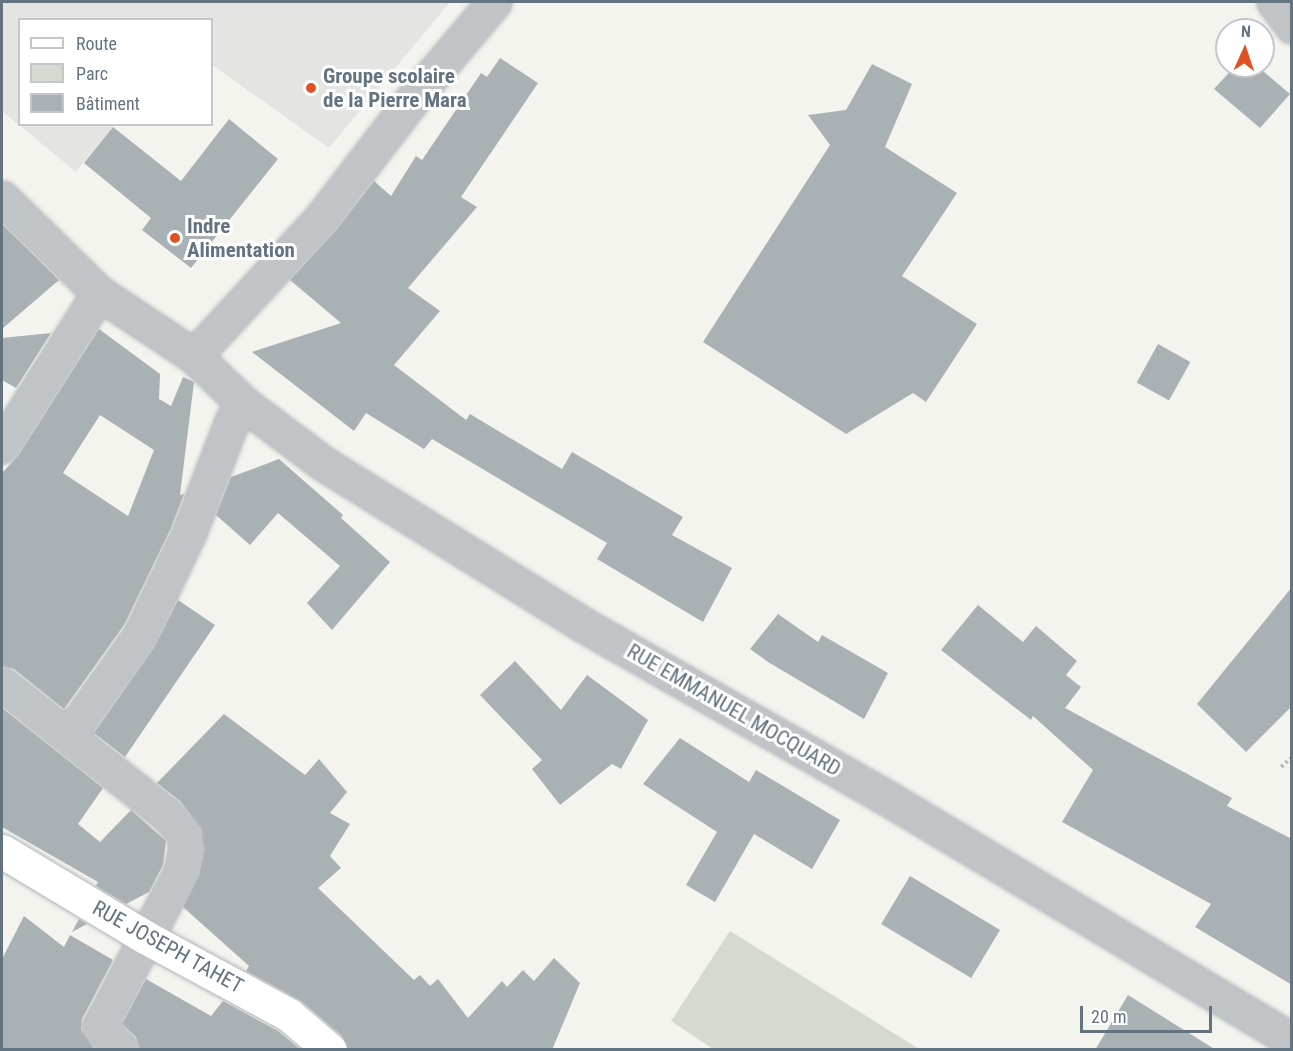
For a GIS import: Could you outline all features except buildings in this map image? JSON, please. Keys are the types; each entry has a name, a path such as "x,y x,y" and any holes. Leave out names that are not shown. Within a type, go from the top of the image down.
{"street":[{"path":"194,356 323,216 418,92 494,2"},
{"path":"1274,2 1292,26"},
{"name":"RUE EMMANUEL MOCQUARD","path":"2,198 99,293 194,356 244,404 324,464 582,624 882,795 1292,1040"},
{"path":"2,446 99,293"},
{"path":"69,735 140,635 188,535 232,421 244,404"},
{"path":"2,684 166,814 183,832 186,848 181,871 99,1028 122,1050"},
{"name":"RUE JOSEPH TAHET","path":"2,851 145,937 289,1015 330,1050"}],"path":[{"path":"1281,767 1292,757"}],"shaded area":[{"name":"Groupe scolaire de la Pierre Mara","path":"2,2 450,2 329,148 213,66 213,18 18,18 18,124 2,111"},
{"name":"Groupe scolaire de la Pierre Mara","path":"20,126 113,126 76,172"}],"green space":[{"path":"730,931 919,1049 713,1049 671,1021"}],"place":[{"name":"Groupe scolaire de la Pierre Mara","path":"311,88"},
{"name":"Indre Alimentation","path":"175,238"}]}
